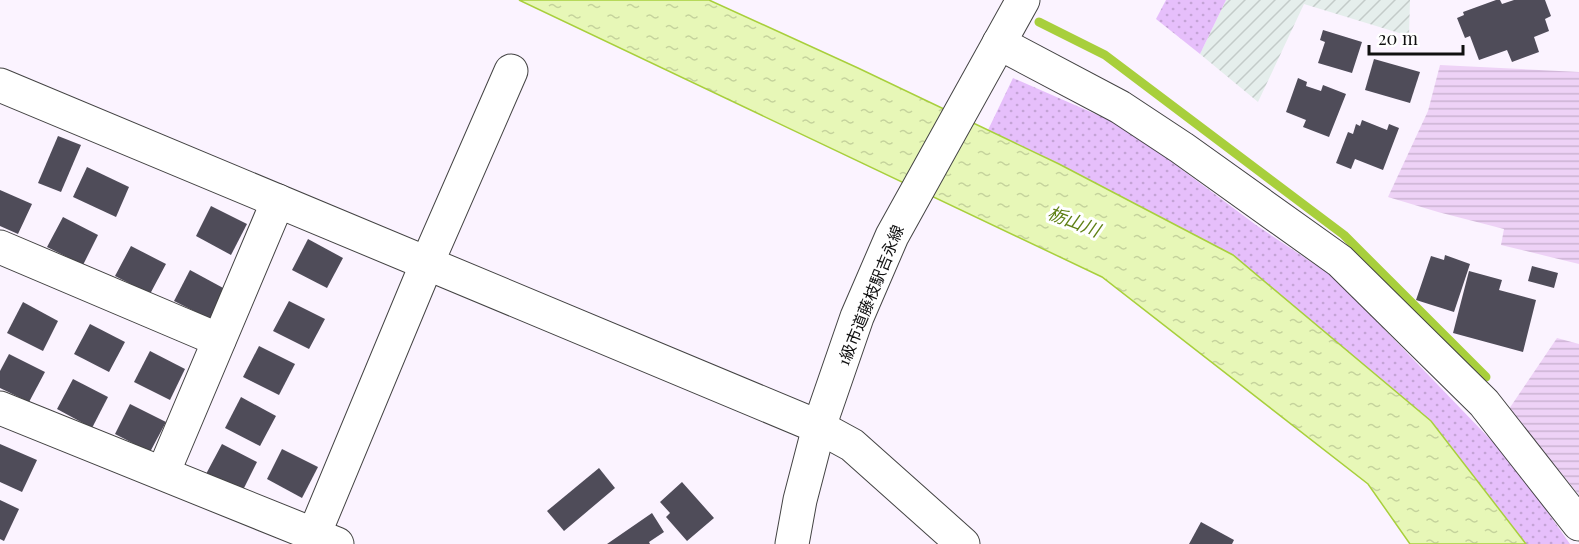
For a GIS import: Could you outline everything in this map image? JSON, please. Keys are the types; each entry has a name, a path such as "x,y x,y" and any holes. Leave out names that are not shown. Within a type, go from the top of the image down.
{"street":[{"name":"1級市道藤枝駅吉永線","path":"792,544 800,500 819,427 858,317 892,236 1023,0"},
{"path":"994,52 1120,107 1182,148 1340,261 1485,403 1579,524"},
{"path":"0,408 163,473 320,541 427,263 511,71"},
{"path":"0,85 819,427 852,445 963,544"},
{"path":"163,473 278,201"},
{"path":"0,247 219,340"}],"shaded area":[{"path":"1226,0 1410,0 1409,36 1304,4 1258,102 1200,54"},
{"path":"1440,65 1579,72 1579,264 1501,245 1504,229 1388,197 1428,111"},
{"path":"1557,338 1579,344 1579,495 1509,409"}],"sand":[{"path":"1166,0 1226,0 1200,54 1156,19"},
{"path":"1013,78 1125,127 1256,225 1335,278 1514,464 1570,544 1526,544 1431,421 1059,164 988,130"}],"water":[{"name":"栃山川","path":"519,0 709,0 1059,164 1233,255 1431,421 1526,544 1410,544 1368,484 1102,277"}],"building":[{"path":"1500,0 1502,4 1514,0 1545,0 1551,16 1545,19 1549,31 1534,37 1539,52 1512,62 1507,50 1479,60 1470,36 1465,38 1457,18 1464,15 1463,12"},
{"path":"1323,30 1362,42 1352,73 1318,63 1325,42 1320,40"},
{"path":"1374,59 1420,72 1410,103 1365,90"},
{"path":"1298,78 1307,82 1306,86 1321,91 1323,85 1346,94 1329,137 1303,127 1306,120 1286,112"},
{"path":"1362,120 1387,130 1389,124 1399,128 1383,170 1355,159 1351,169 1336,163 1348,132 1353,134 1356,124 1360,126"},
{"path":"58,136 81,145 61,192 38,183"},
{"path":"87,167 129,187 116,217 73,197"},
{"path":"0,190 32,204 18,234 0,226"},
{"path":"211,206 247,224 231,255 196,236"},
{"path":"63,217 98,235 83,265 47,247"},
{"path":"308,239 343,258 327,288 292,270"},
{"path":"131,246 166,264 150,294 115,276"},
{"path":"1445,255 1470,264 1454,312 1416,300 1431,256 1444,260"},
{"path":"1532,266 1558,273 1554,288 1528,281"},
{"path":"190,270 225,289 210,319 174,301"},
{"path":"1469,271 1502,280 1499,290 1536,300 1523,352 1453,333"},
{"path":"289,301 325,319 309,349 273,331"},
{"path":"23,302 58,321 43,351 7,333"},
{"path":"90,324 125,342 109,372 74,354"},
{"path":"259,346 295,364 279,395 243,377"},
{"path":"150,351 185,369 170,400 134,382"},
{"path":"9,354 45,372 29,402 0,388 0,371"},
{"path":"73,379 108,397 92,428 57,409"},
{"path":"241,397 276,416 260,446 225,428"},
{"path":"130,404 166,422 150,452 115,434"},
{"path":"0,444 37,460 22,492 0,482"},
{"path":"222,444 257,462 242,492 206,474"},
{"path":"282,449 318,467 302,498 267,479"},
{"path":"599,468 615,488 564,531 547,511"},
{"path":"682,482 714,518 687,541 666,517 670,513 660,502"},
{"path":"0,500 19,509 4,541 0,539"},
{"path":"652,513 664,532 649,542 650,544 607,544"},
{"path":"1201,522 1234,540 1232,544 1189,544"}],"waterway":[{"path":"1039,22 1105,55 1344,235 1486,377"}]}
